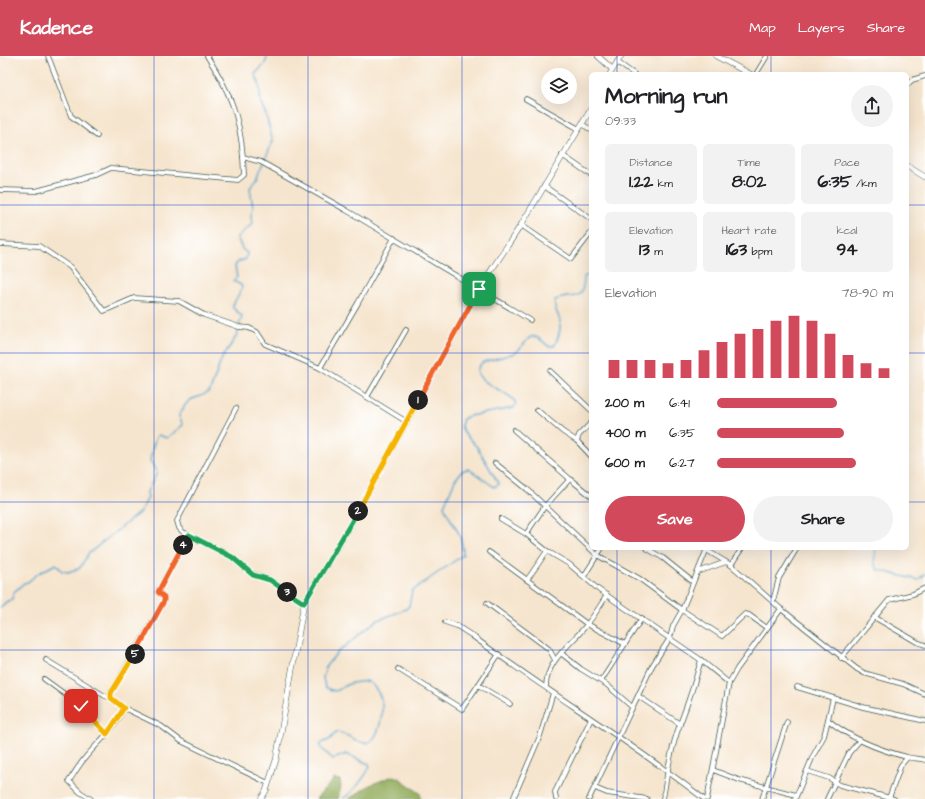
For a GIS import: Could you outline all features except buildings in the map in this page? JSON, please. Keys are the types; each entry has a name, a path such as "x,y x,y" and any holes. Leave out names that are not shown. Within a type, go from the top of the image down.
{"street":[{"path":"48,56 69,112 74,118 97,136"},
{"path":"0,190 36,191 96,175 111,168 238,180 244,175 244,157 235,109 230,93 207,56"},
{"path":"598,56 611,72 620,56"},
{"path":"716,56 746,72"},
{"path":"757,72 767,56"},
{"path":"617,62 631,72"},
{"path":"909,83 912,80 925,76"},
{"path":"526,99 579,130"},
{"path":"261,799 276,760 304,603 353,520 479,289 521,225 589,112"},
{"path":"582,124 589,129"},
{"path":"562,155 589,174"},
{"path":"244,157 261,162 394,238 530,320"},
{"path":"909,167 925,177"},
{"path":"544,186 589,218"},
{"path":"521,225 571,259 589,236"},
{"path":"320,368 394,238"},
{"path":"0,244 39,246 70,267 102,311 106,311 134,298 176,300 204,315 239,327 249,328 257,332 265,344 320,368 407,422"},
{"path":"366,397 406,330"},
{"path":"550,371 589,408"},
{"path":"236,408 177,521 179,528 189,535 232,557 251,573 270,580 304,603"},
{"path":"537,410 563,432 577,441 589,454"},
{"path":"577,441 579,435 589,425"},
{"path":"514,430 589,494"},
{"path":"495,463 589,547"},
{"path":"526,534 545,506 570,479"},
{"path":"501,519 526,534 547,551 565,562 597,588 701,660 729,683"},
{"path":"111,698 111,693 164,601 164,597 158,592 189,535"},
{"path":"593,550 598,555 640,579 682,610 722,636 745,614 749,615 767,628"},
{"path":"584,576 601,550"},
{"path":"649,550 693,582"},
{"path":"589,799 620,738 632,707 652,666 670,638 673,626 682,610 698,572 705,550 731,565 841,658 864,673 903,684 925,694"},
{"path":"731,565 741,550"},
{"path":"774,601 779,578 796,550"},
{"path":"527,580 547,551"},
{"path":"489,552 533,586 587,624 625,644"},
{"path":"698,572 726,562"},
{"path":"841,658 889,600 913,594 925,588"},
{"path":"546,687 548,673 556,660 587,624 607,595"},
{"path":"487,603 549,649 556,660"},
{"path":"445,622 457,626 499,654 553,693 667,770 705,799 729,683 737,668 781,608"},
{"path":"874,617 917,642 925,645"},
{"path":"600,681 642,618"},
{"path":"398,669 462,709 499,654"},
{"path":"562,654 581,669 607,685 632,707"},
{"path":"46,660 105,696 111,698 124,708 161,726 181,741 268,783"},
{"path":"663,799 667,770 680,724 694,689 701,660"},
{"path":"44,679 81,706 107,734"},
{"path":"478,685 510,704"},
{"path":"797,687 898,716 925,721"},
{"path":"513,799 540,736 553,693"},
{"path":"638,696 680,724"},
{"path":"712,770 739,780 767,786 796,797 824,736 833,698"},
{"path":"91,799 69,782 84,759 107,734 124,708"},
{"path":"556,799 555,792 591,719"},
{"path":"828,720 837,728 860,740 908,758 925,760"},
{"path":"762,799 787,722"},
{"path":"827,799 849,753 860,740"},
{"path":"807,771 829,778 834,782 891,798 901,765 908,758"},
{"path":"595,788 606,793 628,798 647,799"}],"green space":[{"path":"393,776 399,778 420,793 421,799 349,799 370,785"},
{"path":"334,779 340,780 341,787 338,799 316,799"}],"waterway":[{"path":"239,325 242,316 233,308 233,305 242,288 241,285 233,281 237,277 235,266 238,262 246,259 247,253 242,249 237,237 252,224 251,215 253,208 250,188 257,178 273,141 265,112 261,104 259,83 255,74 264,65 267,59 266,56"},
{"path":"343,799 362,780 370,767 369,764 346,754 333,759 321,748 321,743 329,740 337,732 363,743 371,741 378,731 382,704 378,692 368,681 351,683 336,691 325,687 323,678 326,666 337,653 376,621 406,609 409,606 412,591 463,555 461,539 444,506 455,480 463,470 469,469 494,487 499,484 477,447 464,433 461,426 463,419 469,416 514,408 515,403 511,397 485,382 479,376 478,369 483,362 514,353 532,337 536,337 548,346 554,346 559,334 560,324 554,306 555,300 576,296 579,294 582,291 584,277 589,274"},
{"path":"0,608 12,599 14,592 24,583 56,564 62,571 68,572 80,568 88,554 140,512 148,498 147,492 157,473 150,460 156,437 158,435 167,438 183,425 179,416 183,408 190,400 210,391 222,358 236,337 238,330"},
{"path":"876,550 874,563 878,570 918,580 925,574"}],"route":[{"path":"81,706 107,734 124,708 111,698 111,693 165,599 158,592 189,535 232,557 253,575 270,580 304,603 353,520 479,289"}]}
